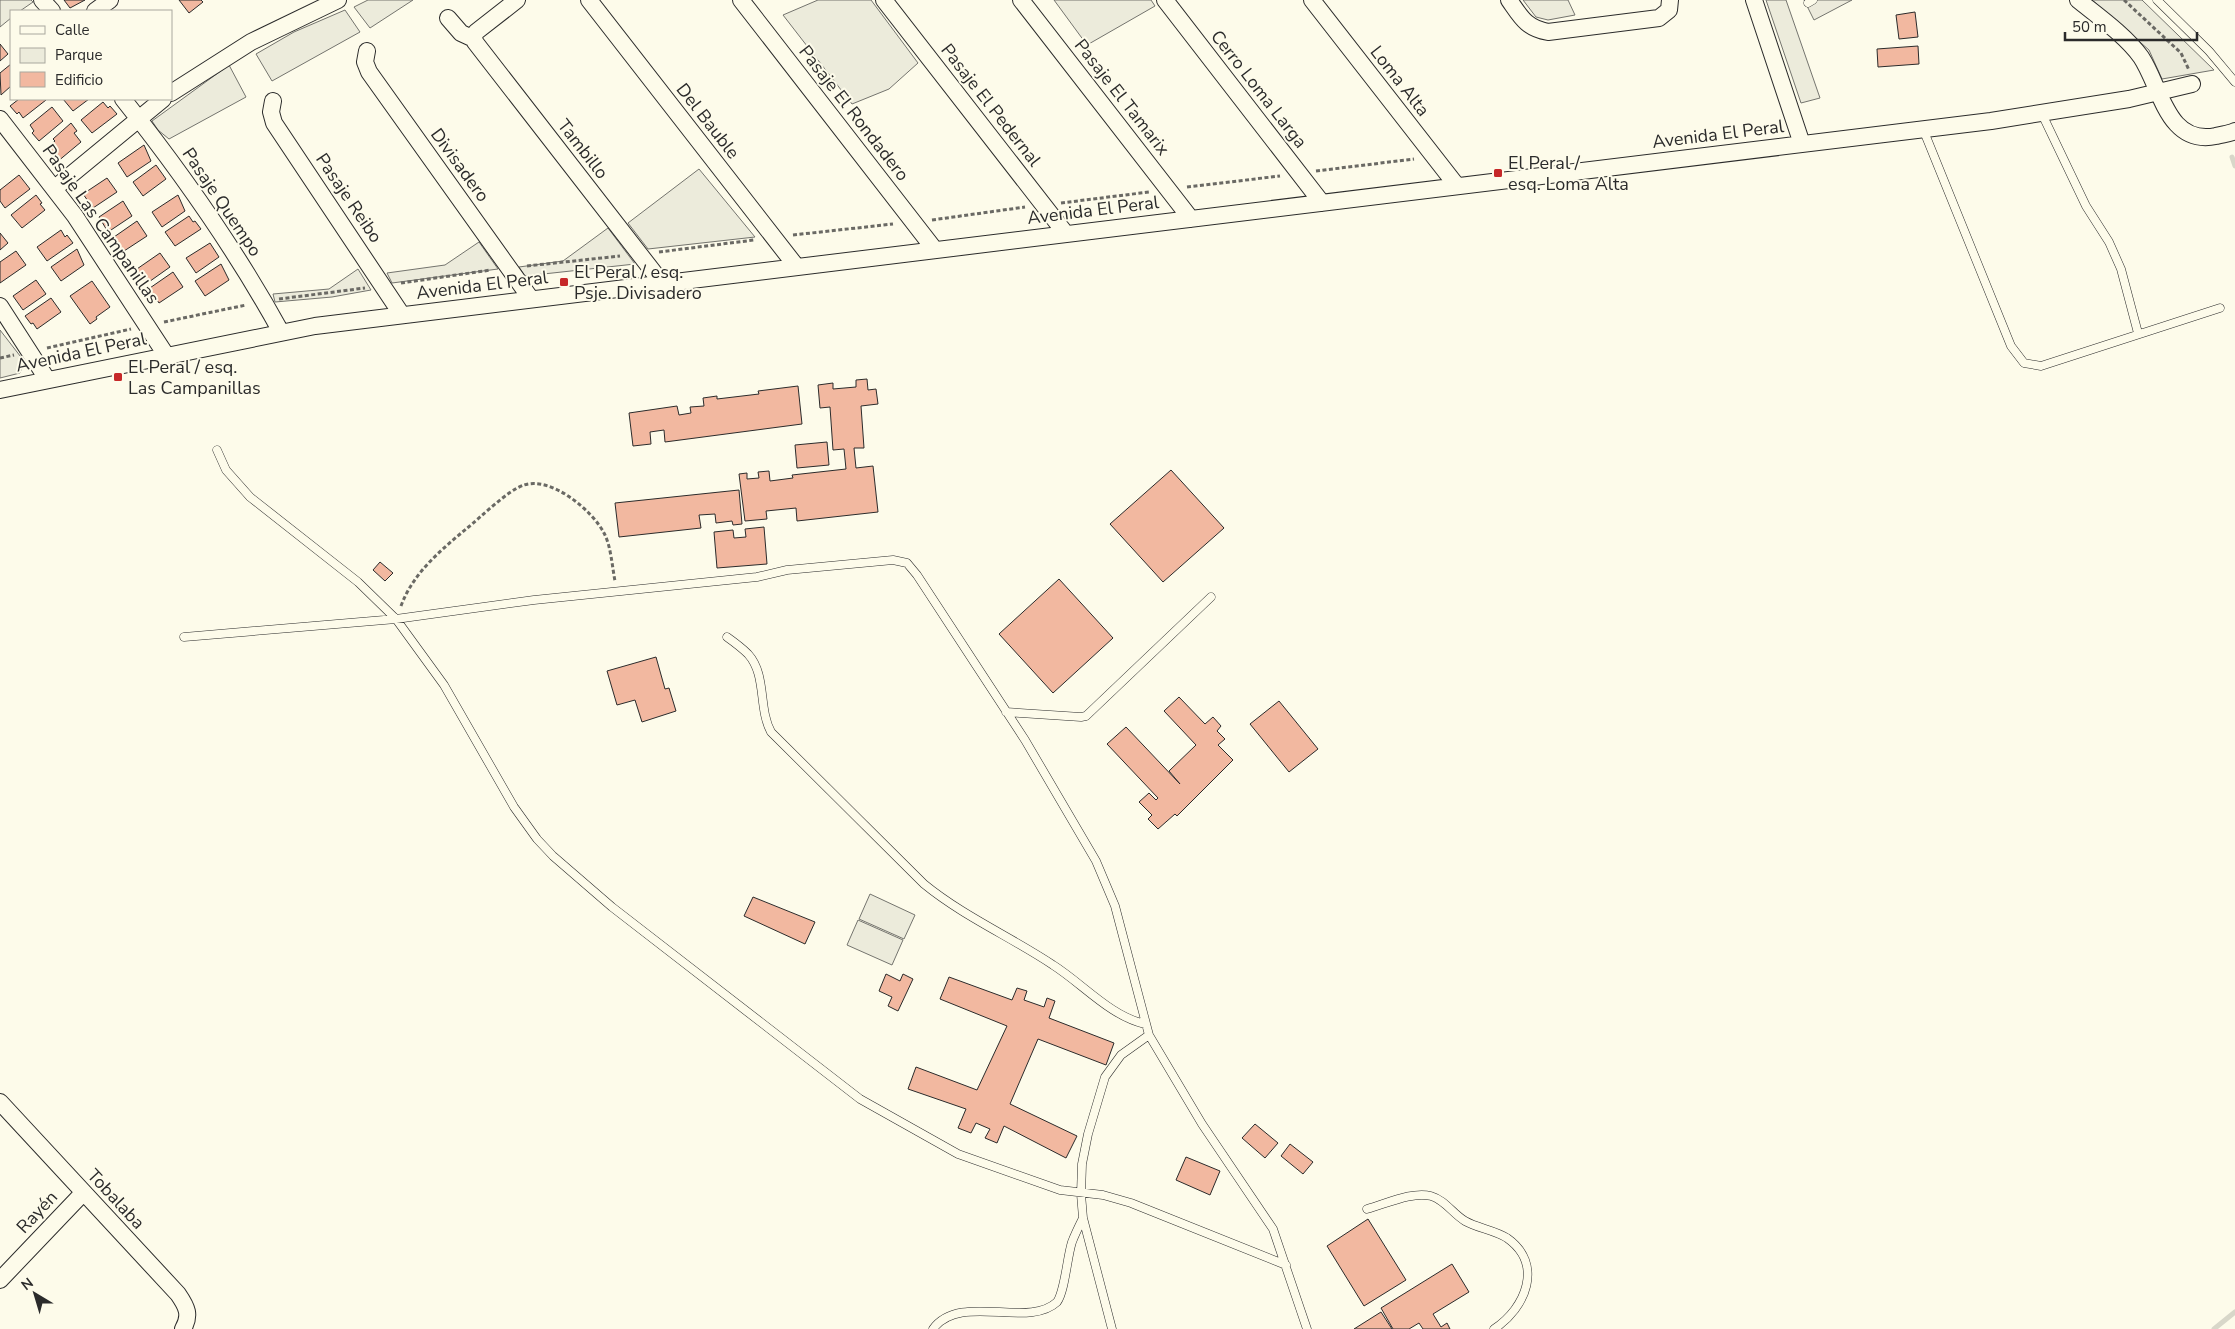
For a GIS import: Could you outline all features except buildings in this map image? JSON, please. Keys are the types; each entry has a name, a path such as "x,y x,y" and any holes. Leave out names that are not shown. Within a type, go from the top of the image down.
{"street":[{"path":"42,0 51,10"},
{"path":"97,10 110,0"},
{"path":"172,92 251,42 338,0"},
{"path":"474,39 479,28 517,0"},
{"name":"Del Bauble","path":"589,0 796,266"},
{"name":"Pasaje El Rondadero","path":"741,0 935,250"},
{"name":"Pasaje El Pedernal","path":"884,0 1066,234"},
{"name":"Pasaje El Tamarix","path":"1022,0 1192,219"},
{"name":"Cerro Loma Larga","path":"1164,0 1322,203"},
{"name":"Loma Alta","path":"1312,0 1457,186"},
{"path":"1508,0 1534,29 1548,32 1659,18 1669,10 1670,0"},
{"path":"1754,0 1802,144"},
{"path":"2078,0 2109,25 2140,57 2166,109 2178,126 2197,136 2207,138 2235,131"},
{"name":"Tambillo","path":"448,18 461,33 474,39 662,283"},
{"name":"Divisadero","path":"367,51 365,62 369,72 531,299"},
{"name":"Avenida El Peral","path":"0,390 281,332 402,315 2042,114 2159,93 2192,84"},
{"name":"Pasaje Quempo","path":"124,100 180,174 264,301 281,332"},
{"path":"55,188 162,100"},
{"name":"Pasaje Reibo","path":"273,101 271,112 274,123 402,315"},
{"name":"Pasaje Las Campanillas","path":"0,119 55,188 148,325 166,355"},
{"path":"0,306 46,379"},
{"name":"Tobalaba","path":"0,1102 178,1294 187,1307 188,1313 188,1319 183,1329"},
{"name":"Rayén","path":"0,1280 83,1193"}],"lane":[{"path":"2157,0 2209,50 2235,82"},
{"path":"2042,114 2086,206 2109,242 2121,269 2138,333"},
{"path":"1923,129 2011,346 2024,362 2041,366 2220,308"},
{"path":"217,450 226,470 250,497 358,582 396,619 444,685 514,806 537,839 553,856 612,907 860,1099 958,1154 1060,1190 1130,1202 1286,1266"},
{"path":"184,637 396,619 534,600 757,577 796,569 900,561 907,563 917,575 1006,712 1103,876 1115,906 1149,1035 1202,1124 1268,1220 1307,1329"},
{"path":"1006,712 1086,716 1211,597"},
{"path":"727,637 748,654 753,662 760,682 764,716 771,732 924,884 947,901 1054,965 1120,1015 1135,1022 1145,1024"},
{"path":"1112,1329 1083,1218 1081,1194 1084,1152 1104,1077 1121,1055 1149,1035"},
{"path":"1368,1209 1418,1195 1431,1196 1439,1200 1465,1221 1507,1238 1524,1255 1530,1275 1519,1304 1509,1320 1494,1329"},
{"path":"932,1329 948,1317 965,1316 1025,1320 1035,1318 1050,1310 1058,1301 1072,1241 1083,1218"}],"path":[{"path":"2124,0 2181,53 2187,64 2192,84"},
{"path":"0,358 264,301 508,267 639,254 914,222 1434,157"},
{"path":"396,619 410,587 428,562 510,493 524,485 540,484 565,495 587,511 597,522 605,534 618,591"}],"green space":[{"path":"0,0 31,0 33,2 21,10 10,10 10,19 0,27"},
{"path":"368,0 413,0 370,28 354,7"},
{"path":"818,0 871,0 918,63 889,89 852,104 783,15"},
{"path":"1054,0 1151,0 1155,6 1087,45"},
{"path":"1523,0 1568,0 1575,15 1548,20 1536,17"},
{"path":"1766,0 1786,0 1820,98 1801,103"},
{"path":"2092,0 2142,0 2214,70 2162,79 2149,50"},
{"path":"345,10 360,32 272,81 256,54 294,32"},
{"path":"229,65 246,97 169,139 158,130 152,121"},
{"path":"699,169 755,237 648,249 628,223"},
{"path":"608,228 635,264 525,276 519,267 563,261"},
{"path":"479,242 498,269 392,283 387,273 445,265"},
{"path":"358,269 371,290 332,297 275,302 273,294 329,289"},
{"path":"0,330 24,361 20,373 0,378"},
{"path":"870,894 915,915 904,939 859,919"},
{"path":"858,920 903,940 892,965 847,945"}],"shaded area":[{"path":"1804,0 1852,0 1814,20"}],"waterway":[{"path":"2232,157 2235,166"},
{"path":"2214,1329 2235,1312"}],"place":[{"name":"El Peral / esq. Loma Alta","path":"1498,173"},
{"name":"El Peral / esq. Psje. Divisadero","path":"564,282"},
{"name":"El Peral / esq. Las Campanillas","path":"118,377"}]}
